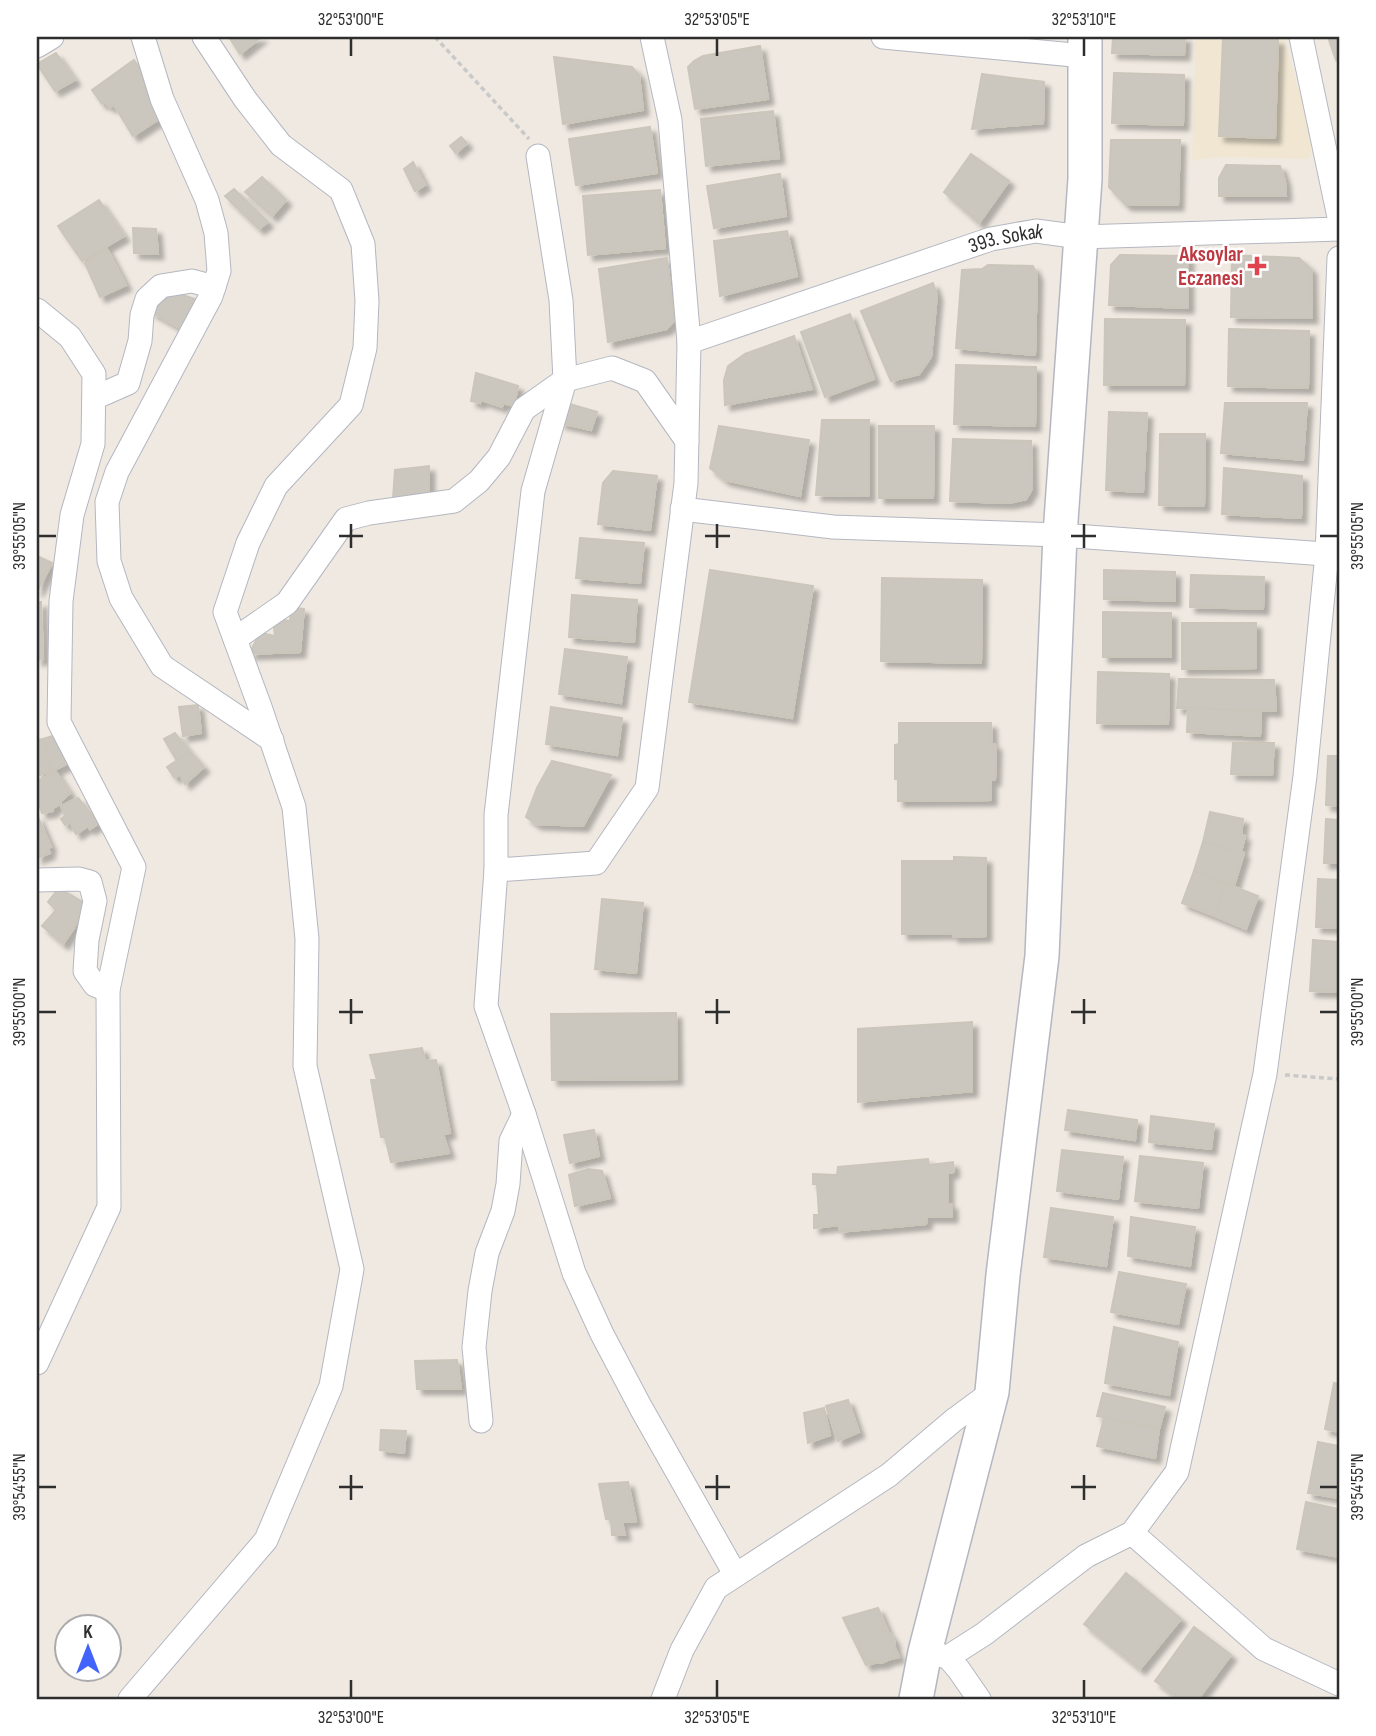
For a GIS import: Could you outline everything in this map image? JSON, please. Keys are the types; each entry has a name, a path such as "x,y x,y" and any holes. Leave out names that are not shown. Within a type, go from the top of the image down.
{"street":[{"path":"37,46 52,37"},
{"path":"143,37 162,99 207,201 216,233 219,271 214,287 117,472 107,502 109,561 121,598 162,666 272,740"},
{"path":"131,1699 266,1540 331,1386 352,1269 305,1066 307,939 294,807 225,612 254,531 276,486 351,405 365,348 363,244 341,190 281,145 204,37"},
{"path":"496,870 596,863 647,788 682,509 687,441 689,342 670,120 652,37"},
{"path":"883,37 1085,46 1085,179 1060,536 1042,956 1003,1275 992,1392 937,1655 916,1699"},
{"path":"1301,37 1339,218"},
{"path":"538,156 561,300 565,380 533,491 496,815 496,870 486,1006 524,1114 574,1273 602,1334 735,1574"},
{"name":"393. Sokak","path":"689,342 991,239 1036,231 1080,237 1339,229"},
{"path":"937,1655 984,1634 1086,1556 1132,1533 1177,1472 1265,1074 1305,776 1333,555 1339,258"},
{"path":"94,398 128,383 140,341 146,299 161,286 192,281 214,287"},
{"path":"37,310 70,337 94,374 93,444 72,515 61,601 59,722 134,867 108,990 109,1207 37,1363"},
{"path":"235,639 287,603 346,519 369,513 454,501 479,481 499,457 524,409 565,380 611,368 645,381 687,441"},
{"path":"682,509 833,527 1060,536 1333,555"},
{"path":"37,880 79,879 90,882 95,901 87,940 85,971 95,985 108,990"},
{"path":"481,1421 474,1347 480,1291 487,1253 503,1211 508,1184 510,1141 524,1114"},
{"path":"663,1699 682,1650 716,1588 889,1475 992,1392"},
{"path":"1132,1533 1264,1649 1339,1684"},
{"path":"937,1655 959,1670 979,1699"}],"path":[{"path":"435,37 526,134 538,156"},
{"path":"1265,1074 1339,1079"}],"shaded area":[{"path":"1196,37 1283,37 1313,138 1309,159 1220,157 1192,160"}],"building":[{"path":"229,37 261,37 240,54"},
{"path":"1113,37 1185,37 1184,55 1112,53"},
{"path":"1328,37 1339,37 1339,59 1336,60"},
{"path":"1223,38 1278,40 1275,138 1219,136"},
{"path":"760,46 768,99 695,109 688,67 694,61 703,56"},
{"path":"56,53 75,80 55,91 37,64"},
{"path":"554,57 632,67 639,75 643,110 563,124"},
{"path":"134,60 142,71 139,73 146,84 144,86 162,117 133,136 114,105 110,107 105,102 102,104 92,90"},
{"path":"1114,73 1184,75 1183,125 1112,123"},
{"path":"982,74 1044,82 1043,123 972,129"},
{"path":"773,111 779,158 706,166 701,119"},
{"path":"650,127 657,173 576,185 569,139"},
{"path":"461,137 467,143 456,153 450,146"},
{"path":"1111,140 1180,140 1178,205 1126,205 1109,187"},
{"path":"971,154 1009,181 979,223 944,192"},
{"path":"413,162 425,185 415,191 404,169"},
{"path":"1226,165 1280,166 1286,196 1219,196 1219,178"},
{"path":"780,174 786,216 714,228 707,186"},
{"path":"262,177 286,200 272,216 245,192"},
{"path":"234,189 268,222 259,229 225,196"},
{"path":"660,190 665,248 588,255 583,196"},
{"path":"99,200 124,236 82,261 58,226"},
{"path":"133,228 156,229 158,254 134,253"},
{"path":"787,231 797,276 720,296 714,241"},
{"path":"107,249 126,285 100,297 85,263"},
{"path":"1120,255 1188,256 1188,308 1109,305 1111,265"},
{"path":"1232,255 1299,258 1311,269 1312,318 1231,317"},
{"path":"667,258 674,321 666,329 608,342 599,269"},
{"path":"988,265 1033,266 1037,275 1035,355 956,348 962,270 982,269"},
{"path":"933,283 937,295 931,357 919,374 891,381 861,311"},
{"path":"174,292 195,299 182,329 150,311"},
{"path":"850,314 874,379 825,397 801,332"},
{"path":"1105,319 1185,320 1184,385 1104,385"},
{"path":"1229,329 1309,331 1308,388 1228,386"},
{"path":"794,336 812,389 725,405 724,380 728,366 745,354"},
{"path":"956,365 1036,367 1035,426 954,424"},
{"path":"476,373 518,386 514,406 503,403 502,407 481,400 480,403 471,401"},
{"path":"566,403 597,412 591,430 560,423"},
{"path":"1225,403 1307,403 1303,460 1221,453"},
{"path":"1109,412 1147,413 1143,492 1106,490"},
{"path":"822,420 869,420 869,496 816,495"},
{"path":"719,426 809,440 800,496 725,480 710,468"},
{"path":"879,426 934,426 933,498 879,498"},
{"path":"1160,434 1205,434 1204,506 1159,505"},
{"path":"953,439 1031,441 1032,489 1026,499 1009,503 950,501"},
{"path":"429,466 429,494 393,499 395,470"},
{"path":"1224,468 1302,476 1301,518 1222,514"},
{"path":"613,471 657,476 650,530 598,524 603,483"},
{"path":"580,538 644,543 640,583 576,578"},
{"path":"37,556 52,563 37,592"},
{"path":"710,570 813,586 792,718 689,702"},
{"path":"1104,570 1175,572 1175,601 1104,599"},
{"path":"1191,575 1264,577 1263,609 1190,607"},
{"path":"882,578 982,580 981,663 881,661"},
{"path":"572,595 637,600 634,642 569,637"},
{"path":"41,602 43,659 37,660 37,603"},
{"path":"291,607 304,609 300,652 249,654 260,633 275,636 273,619 290,621"},
{"path":"1103,612 1171,613 1171,657 1103,657"},
{"path":"1182,623 1256,623 1256,668 1182,669"},
{"path":"565,649 627,657 621,703 559,694"},
{"path":"1098,672 1169,674 1168,724 1097,723"},
{"path":"1179,679 1274,680 1276,711 1177,708"},
{"path":"198,705 201,733 183,736 179,707"},
{"path":"551,707 622,718 617,755 546,744"},
{"path":"1188,708 1261,711 1260,736 1187,732"},
{"path":"899,723 991,723 992,744 996,745 995,780 991,780 991,800 898,801 895,745 899,744"},
{"path":"175,733 190,752 177,761 164,739"},
{"path":"59,734 70,762 51,772 43,739"},
{"path":"43,739 47,754 37,758 37,740"},
{"path":"1233,743 1274,743 1272,775 1231,774"},
{"path":"190,752 204,767 185,784 180,775 174,777 167,767"},
{"path":"47,754 51,772 37,776 37,758"},
{"path":"1328,756 1339,756 1339,806 1326,805"},
{"path":"552,761 611,775 583,826 536,824 526,817 537,788"},
{"path":"56,772 70,793 53,811 42,813 37,797 37,781"},
{"path":"78,798 99,823 76,834 70,822 65,825 61,819 65,816 61,806"},
{"path":"1210,812 1243,819 1241,835 1245,836 1241,852 1203,842"},
{"path":"37,815 51,847 48,849 50,853 37,858"},
{"path":"1326,819 1339,820 1339,863 1324,863"},
{"path":"1203,842 1244,853 1234,886 1194,871"},
{"path":"954,857 986,858 986,936 953,937 953,933 902,934 902,861 954,861"},
{"path":"1194,871 1227,884 1215,916 1182,903"},
{"path":"1318,879 1339,880 1339,928 1316,927"},
{"path":"1227,884 1258,896 1246,929 1215,916"},
{"path":"59,888 86,904 74,928 48,902"},
{"path":"602,899 643,903 636,973 595,969"},
{"path":"56,910 74,928 63,944 42,926"},
{"path":"1313,940 1339,942 1339,992 1310,991"},
{"path":"676,1013 677,1079 552,1080 551,1014"},
{"path":"972,1022 972,1091 858,1102 858,1029"},
{"path":"422,1048 425,1061 436,1060 450,1133 443,1134 449,1153 391,1162 385,1137 381,1137 371,1080 377,1080 370,1055"},
{"path":"1068,1110 1137,1120 1135,1140 1065,1130"},
{"path":"1151,1116 1214,1124 1211,1149 1149,1142"},
{"path":"594,1130 599,1156 570,1163 564,1135"},
{"path":"1062,1150 1123,1157 1118,1199 1057,1191"},
{"path":"1140,1156 1203,1163 1198,1208 1135,1201"},
{"path":"928,1159 929,1165 953,1162 954,1172 948,1173 948,1204 952,1204 952,1217 927,1217 926,1224 839,1232 839,1225 814,1228 814,1215 819,1215 817,1184 813,1184 813,1174 837,1175 838,1167"},
{"path":"588,1169 602,1171 610,1198 575,1206 569,1175"},
{"path":"1051,1208 1113,1217 1106,1266 1044,1257"},
{"path":"1131,1217 1195,1227 1190,1266 1128,1256"},
{"path":"1119,1272 1186,1284 1178,1324 1111,1312"},
{"path":"1114,1327 1178,1342 1169,1395 1105,1383"},
{"path":"457,1360 461,1389 417,1389 415,1361"},
{"path":"1334,1383 1339,1384 1339,1432 1325,1429"},
{"path":"1103,1393 1165,1407 1159,1429 1097,1416"},
{"path":"848,1400 859,1432 838,1441 826,1406"},
{"path":"824,1408 830,1435 808,1443 804,1413"},
{"path":"1104,1418 1159,1429 1155,1458 1097,1446"},
{"path":"381,1430 406,1431 404,1453 380,1450"},
{"path":"1318,1442 1339,1446 1339,1498 1308,1493"},
{"path":"628,1482 636,1521 622,1522 625,1535 612,1535 611,1519 606,1519 599,1484"},
{"path":"1306,1502 1339,1509 1339,1557 1297,1549"},
{"path":"1126,1573 1181,1619 1140,1669 1084,1624"},
{"path":"878,1608 899,1657 866,1665 843,1618"},
{"path":"1194,1627 1231,1655 1198,1699 1180,1699 1155,1681"},
{"path":"878,1629 890,1634 895,1646 890,1658 878,1663 866,1658 861,1646 866,1634"}],"place":[{"name":"Aksoylar Eczanesi","path":"1257,266"}]}
